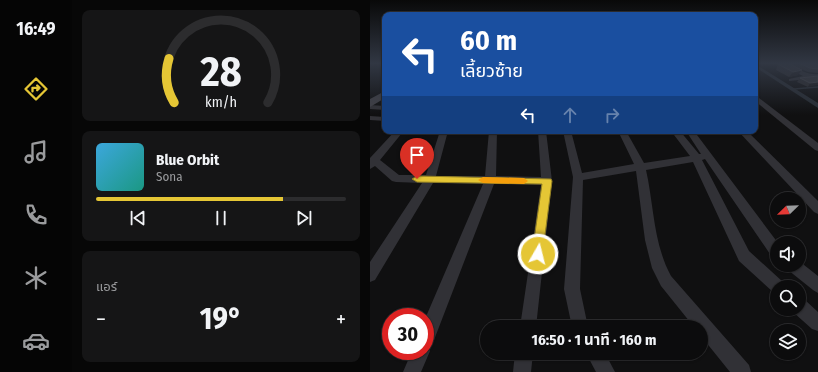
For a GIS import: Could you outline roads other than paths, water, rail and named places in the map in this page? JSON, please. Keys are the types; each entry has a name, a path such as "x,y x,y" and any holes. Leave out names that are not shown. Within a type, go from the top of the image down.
{"street":[{"path":"758,102 818,148"},
{"path":"370,118 382,119"},
{"path":"397,134 372,163 396,178 547,181"},
{"path":"370,275 430,179 443,134"},
{"path":"434,318 490,180 493,134"},
{"path":"529,320 547,181 542,134"},
{"path":"568,134 578,176 572,289 579,320"},
{"path":"624,134 640,167 654,253 660,272 742,372"},
{"path":"678,134 702,157 770,244"},
{"path":"691,134 744,256 770,280"},
{"path":"745,134 818,209"},
{"path":"578,176 702,157"},
{"path":"802,272 818,285"},
{"path":"806,312 818,323"},
{"path":"412,372 417,360"},
{"path":"522,372 523,360"},
{"path":"599,360 606,372"}],"waterway":[{"path":"779,80 818,106"},
{"path":"794,89 818,87"}]}
